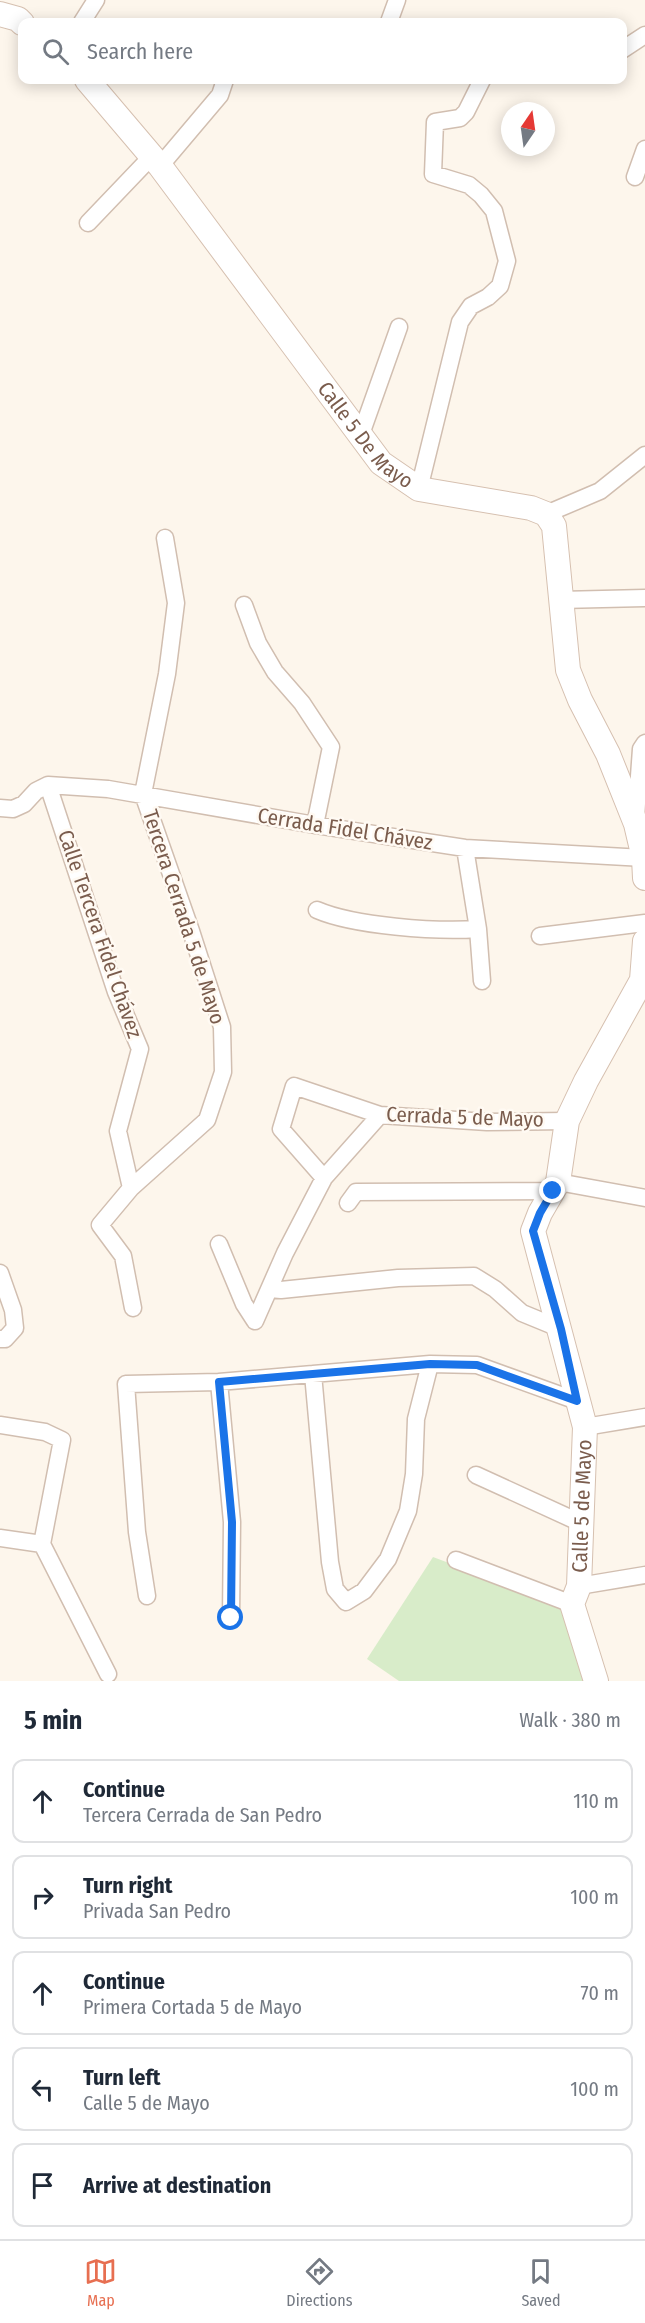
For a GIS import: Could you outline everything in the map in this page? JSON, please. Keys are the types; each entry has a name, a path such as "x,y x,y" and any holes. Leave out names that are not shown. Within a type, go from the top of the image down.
{"street":[{"path":"85,18 96,0"},
{"path":"390,18 397,0"},
{"path":"0,14 18,21"},
{"path":"627,47 645,35"},
{"name":"Calle 5 De Mayo","path":"90,84 156,161 381,463 419,489 531,508 546,514"},
{"path":"87,223 156,161 220,95 224,84"},
{"path":"419,489 460,322 471,306 488,297 500,286 507,261 494,212 481,195 469,185 433,174 435,122 460,118 466,112 480,84"},
{"path":"634,177 645,149"},
{"path":"360,436 399,327"},
{"path":"645,455 600,491 546,514 554,526 568,670 580,700 608,754 636,824 644,858 645,878"},
{"path":"143,794 167,674 176,603 165,538"},
{"path":"560,600 645,598"},
{"path":"243,605 258,643 275,672 302,703 331,747 315,825"},
{"path":"636,824 641,749 645,743"},
{"path":"0,808 13,809 24,804 36,790 48,785"},
{"name":"Cerrada Fidel Chávez","path":"48,785 143,794 315,825 465,848 644,858"},
{"name":"Calle Tercera Fidel Chávez","path":"48,785 116,992 140,1049 118,1131 131,1188"},
{"name":"Tercera Cerrada 5 de Mayo","path":"133,1308 123,1256 100,1225 131,1188 207,1120 223,1072 222,1027 192,931 143,794"},
{"path":"465,848 478,929 482,981"},
{"path":"317,910 332,917 395,926 456,931 478,929"},
{"path":"540,936 645,923"},
{"path":"567,1121 586,1081 642,980 645,941"},
{"name":"Cerrada 5 de Mayo","path":"324,1178 281,1129 294,1086 380,1115 488,1122 567,1121"},
{"path":"219,1244 244,1304 255,1321 285,1253 324,1178 380,1115"},
{"name":"Calle 5 de Mayo","path":"567,1121 556,1186 540,1213 533,1231 561,1329 585,1427 583,1524 575,1595 596,1681"},
{"path":"348,1203 357,1192 556,1186 645,1198"},
{"path":"0,1273 13,1310 15,1328 5,1339 0,1339"},
{"path":"270,1289 280,1290 398,1278 474,1276 495,1289 522,1313 561,1329"},
{"path":"313,1374 330,1562 334,1589 346,1602 364,1591 388,1559 408,1511 414,1474 416,1419 430,1364"},
{"path":"147,1596 137,1532 126,1384 219,1382 430,1364 477,1365 577,1401"},
{"path":"219,1382 232,1522 231,1618"},
{"path":"585,1427 645,1417"},
{"path":"0,1425 45,1432 62,1440 42,1544 108,1674"},
{"path":"476,1475 583,1524"},
{"path":"0,1538 42,1544"},
{"path":"456,1560 575,1595 645,1575"}],"green space":[{"path":"433,1557 566,1607 586,1681 399,1681 367,1659"}],"route":[{"path":"231,1618 232,1522 219,1382 430,1364 477,1365 577,1401 561,1329 533,1231 553,1191"}]}
